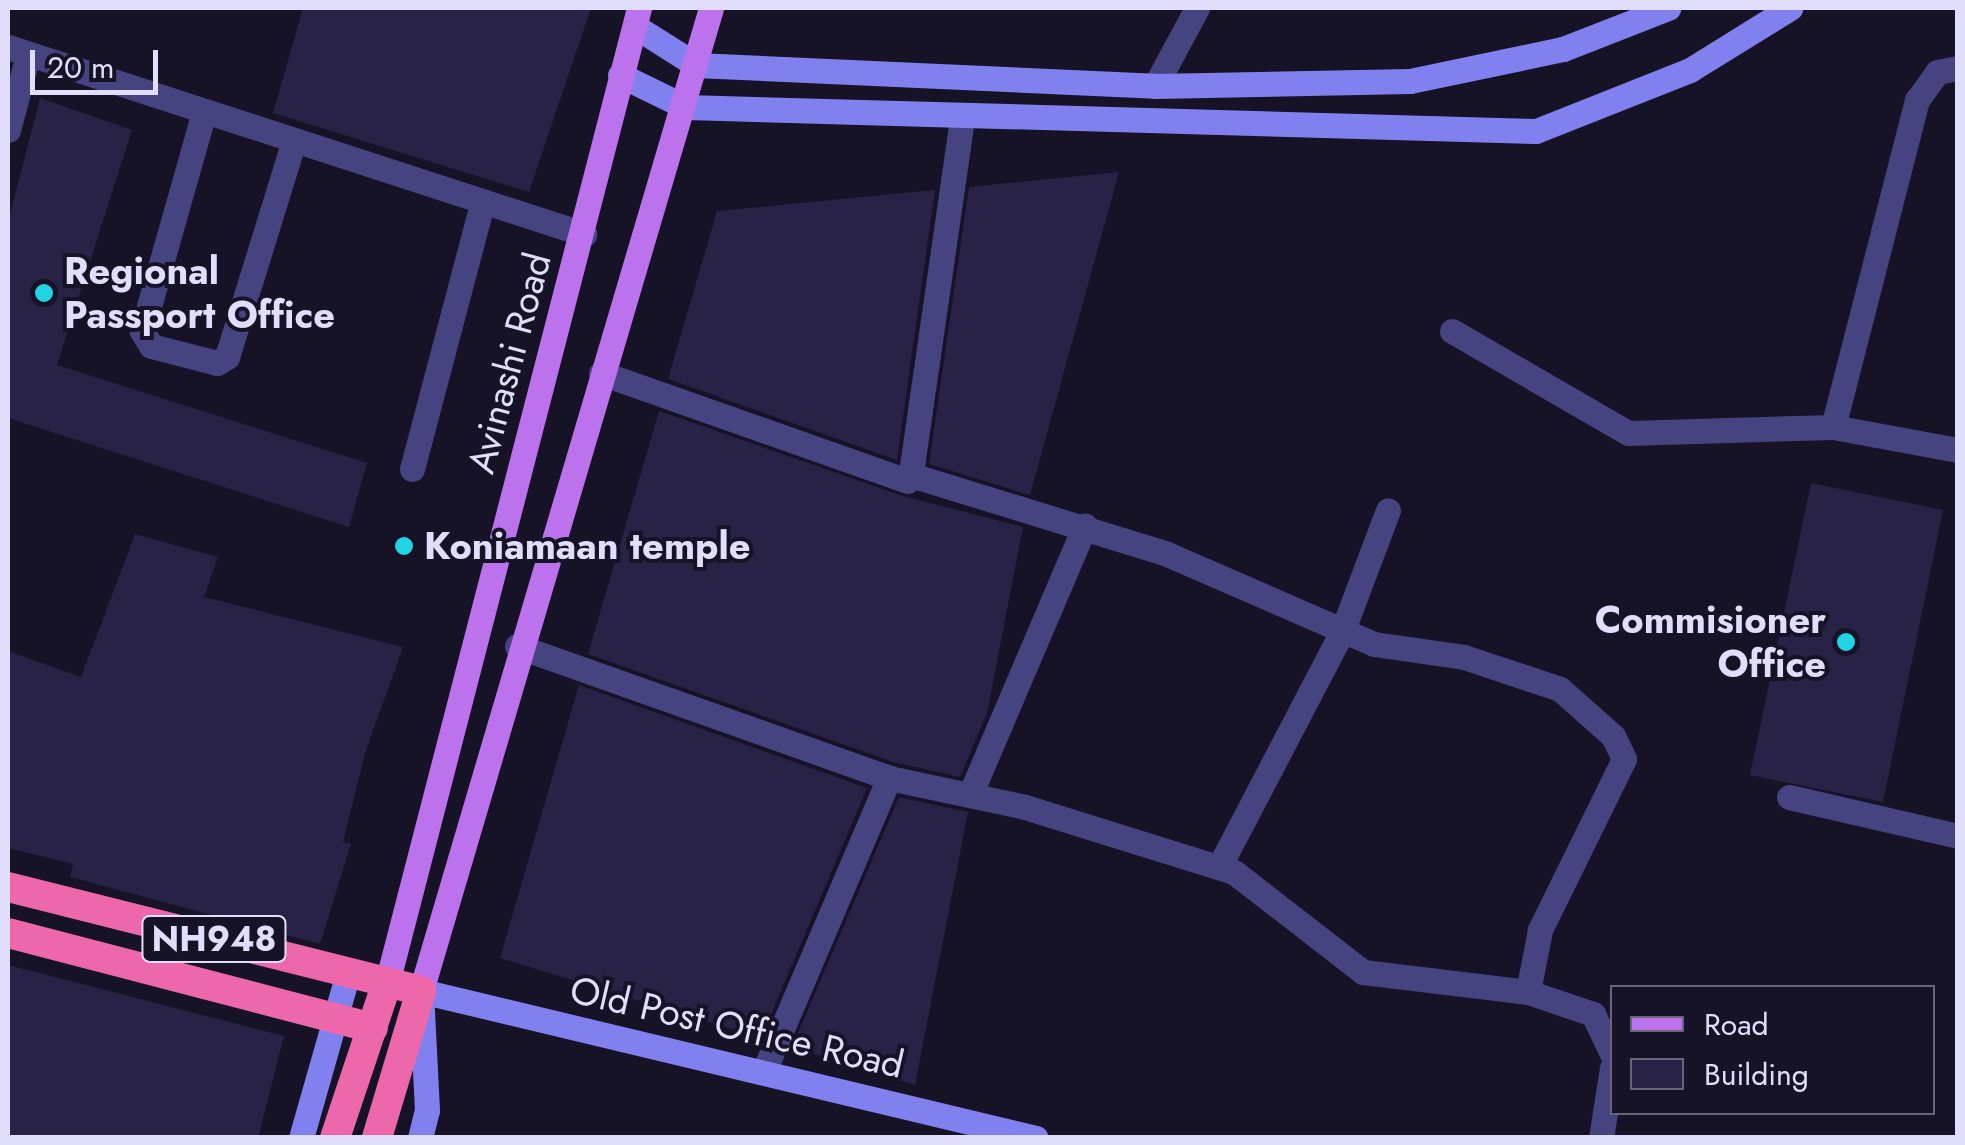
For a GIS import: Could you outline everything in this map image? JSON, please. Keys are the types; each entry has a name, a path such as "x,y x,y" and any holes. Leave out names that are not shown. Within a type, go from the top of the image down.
{"highway":[{"name":"NH948","path":"8,887 421,990"},
{"name":"NH948","path":"8,932 373,1028"},
{"name":"Avinashi Road","path":"337,1129 388,983"},
{"path":"378,1133 421,990"}],"main road":[{"path":"420,1138 427,1110 421,990 517,646 686,107 711,8"},
{"path":"637,17 696,66 1155,86 1410,81 1564,49 1668,8"},
{"path":"620,76 686,107 962,119 1536,130 1690,70 1790,8"},
{"name":"Avinashi Road","path":"388,983 637,17"},
{"path":"301,1138 348,972"},
{"name":"Old Post Office Road","path":"421,990 1036,1138"}],"street":[{"path":"1155,86 1197,8"},
{"path":"8,130 18,51 584,234"},
{"path":"1833,428 1917,100 1937,72 1958,68"},
{"path":"204,112 142,332 151,346 217,363 227,357 294,141"},
{"path":"962,119 911,475 1085,525 1342,632 1464,657 1560,689 1613,736 1624,760 1540,930 1528,992"},
{"path":"412,469 483,202"},
{"path":"1452,331 1628,433 1833,428 1958,450"},
{"path":"601,373 908,480"},
{"path":"1219,867 1342,632 1388,510"},
{"path":"970,796 1085,525"},
{"path":"517,646 889,778 970,796 1219,867 1362,972 1528,992 1593,1014 1610,1050"},
{"path":"764,1072 889,778"},
{"path":"1788,798 1958,836"},
{"path":"1601,1138 1610,1081"}],"building":[{"path":"303,8 591,8 529,192 273,113"},
{"name":"Regional Passport Office","path":"40,98 132,130 57,365 367,463 349,527 8,418 8,222"},
{"path":"1119,172 1030,495 929,464 969,187"},
{"path":"935,190 897,460 668,379 717,211"},
{"path":"659,411 903,496 1023,527 987,713 960,777 893,762 588,654"},
{"name":"Commisioner Office","path":"1811,483 1943,510 1883,802 1750,775"},
{"path":"135,534 218,557 204,597 403,647 366,750 343,842 351,844 320,944 70,877 73,864 8,848 8,651 81,677"},
{"path":"579,685 867,788 761,1038 500,958"},
{"path":"899,797 968,812 915,1085 792,1047"},
{"path":"8,965 284,1036 258,1138 8,1138"}],"place":[{"name":"Regional Passport Office","path":"44,293"},
{"name":"Koniamaan temple","path":"404,546"},
{"name":"Commisioner Office","path":"1846,642"}]}
